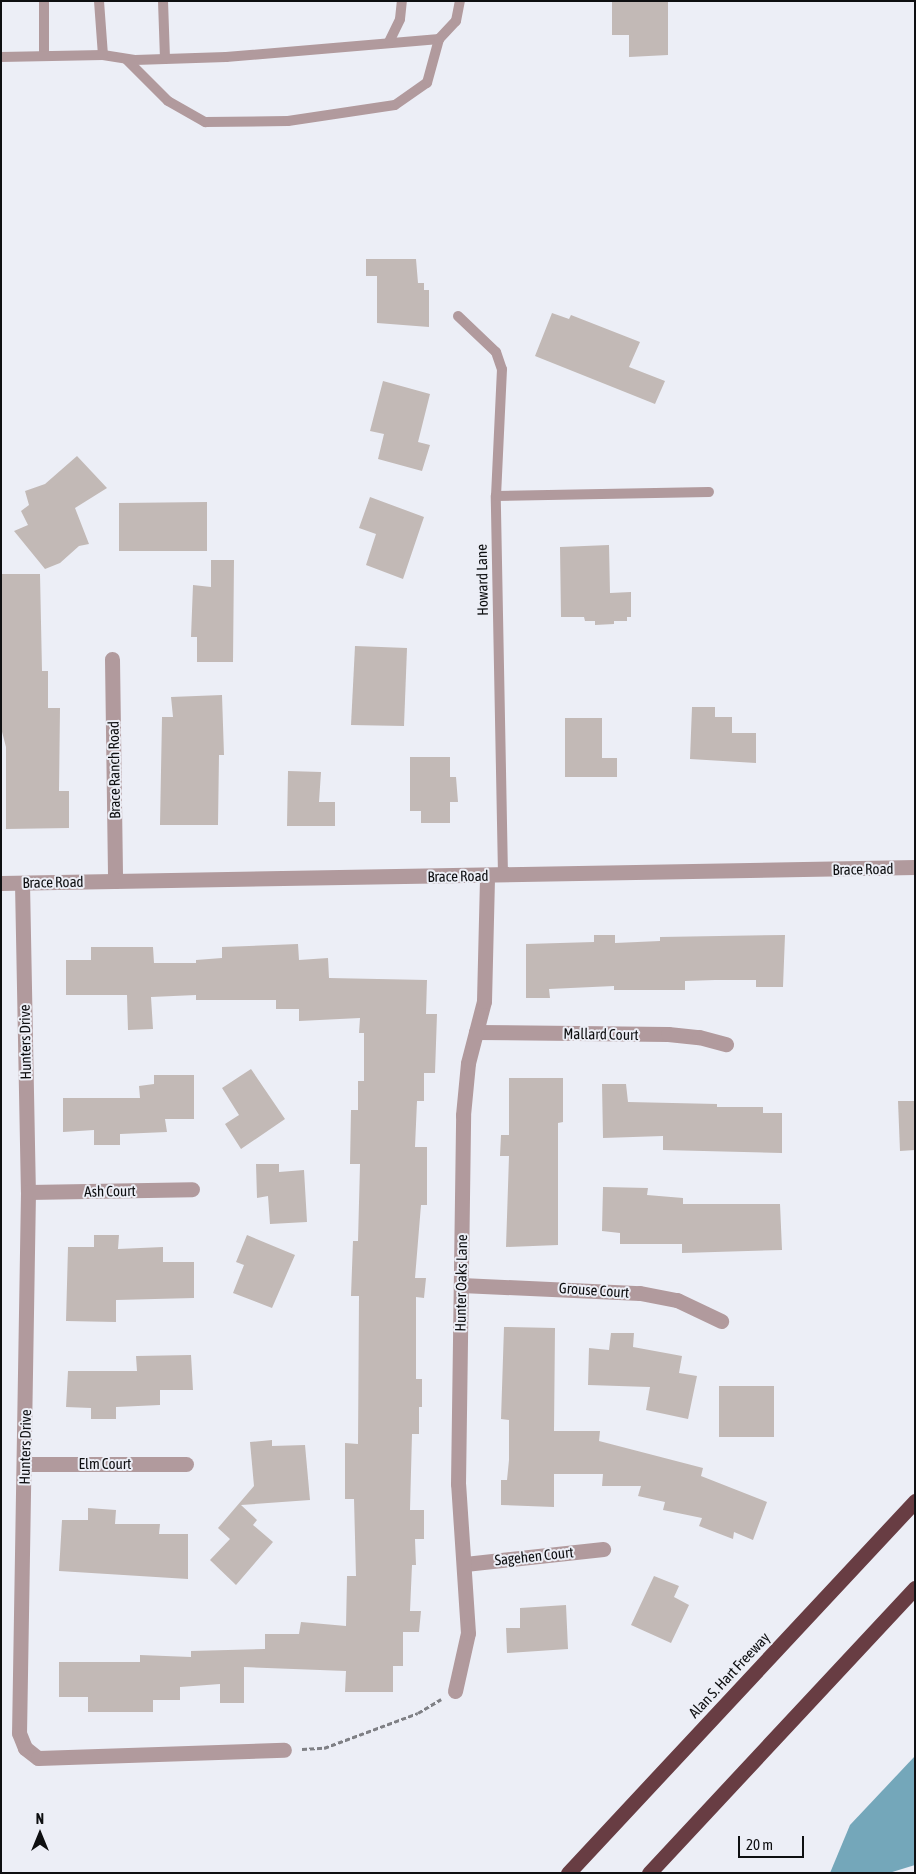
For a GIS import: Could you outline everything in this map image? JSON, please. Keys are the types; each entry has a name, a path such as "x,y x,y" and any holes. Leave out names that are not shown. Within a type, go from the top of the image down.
{"highway":[{"name":"Alan S. Hart Freeway","path":"568,1873 915,1501"},
{"path":"649,1873 915,1588"}],"street":[{"name":"Brace Ranch Road","path":"112,658 115,881"},
{"name":"Brace Road","path":"1,883 915,867"},
{"name":"Hunter Oaks Lane","path":"455,1691 468,1633 465,1564 458,1484 464,1087 486,977 487,875"},
{"name":"Hunters Drive","path":"22,883 28,1192 25,1464 19,1733 25,1748 38,1758 64,1759 284,1750"},
{"name":"Mallard Court","path":"476,1032 668,1034 699,1037 726,1044"},
{"name":"Ash Court","path":"28,1192 192,1189"},
{"name":"Grouse Court","path":"461,1285 640,1293 677,1300 721,1322"},
{"name":"Elm Court","path":"25,1464 186,1464"},
{"name":"Sagehen Court","path":"465,1564 603,1549"}],"lane":[{"path":"44,1 44,56"},
{"path":"99,1 103,55"},
{"path":"163,1 165,59"},
{"path":"389,42 400,19 402,1"},
{"path":"126,59 168,101 205,122 288,121 396,105 426,83 439,39 456,21 460,1"},
{"path":"1,57 103,55 126,59 226,57 439,39"},
{"name":"Howard Lane","path":"458,316 496,352 502,369 496,496 503,875"},
{"path":"496,496 708,492"}],"path":[{"path":"284,1750 324,1748 418,1713 455,1691"}],"water":[{"path":"915,1756 915,1865 889,1873 830,1873 850,1825"}],"building":[{"path":"612,1 668,1 668,55 629,57 629,35 612,35"},
{"path":"366,259 416,259 418,283 424,283 424,290 429,290 429,327 377,323 377,276 366,276"},
{"path":"552,313 569,319 571,315 640,342 629,367 665,381 655,404 535,356"},
{"path":"383,381 430,394 418,442 430,445 422,471 378,459 384,434 370,431"},
{"path":"77,456 107,488 75,508 89,544 79,546 60,563 45,569 14,531 28,525 21,511 29,505 25,491 45,484"},
{"path":"370,497 424,517 403,579 366,565 376,534 359,528"},
{"path":"207,502 207,551 119,551 119,503"},
{"path":"609,545 610,593 631,592 631,617 627,617 627,621 614,621 614,624 595,625 595,621 585,621 584,617 561,617 560,547"},
{"path":"211,560 234,560 233,662 197,662 197,637 191,637 193,585 211,587"},
{"path":"1,574 40,574 42,671 48,671 48,708 60,708 59,791 69,791 69,828 6,829 6,747 1,728"},
{"path":"355,646 407,648 404,726 351,725"},
{"path":"222,695 224,755 219,755 218,825 160,825 162,717 173,717 171,697"},
{"path":"692,707 715,707 715,717 732,717 732,733 756,733 756,763 690,759"},
{"path":"565,718 602,718 602,758 617,758 617,777 565,777"},
{"path":"410,757 450,757 450,777 456,777 458,802 450,802 450,823 421,823 421,811 410,811"},
{"path":"288,771 321,772 319,802 335,802 335,826 287,826"},
{"path":"594,935 615,935 615,943 660,941 660,937 785,935 783,987 756,987 756,980 685,981 685,990 614,990 614,986 549,989 550,998 526,998 526,944 594,942"},
{"path":"298,944 299,960 328,958 329,978 427,980 426,1014 437,1014 435,1073 424,1073 424,1101 417,1101 415,1147 427,1147 427,1205 421,1205 415,1278 426,1278 424,1298 416,1297 416,1379 422,1379 422,1407 419,1407 419,1434 412,1434 410,1510 424,1510 424,1539 415,1539 416,1565 412,1565 410,1611 421,1611 419,1632 403,1632 403,1666 393,1666 393,1692 345,1692 346,1671 244,1667 244,1703 220,1703 220,1684 180,1687 180,1700 153,1700 153,1712 88,1712 88,1697 59,1697 59,1662 140,1662 140,1655 191,1657 191,1651 265,1649 265,1634 299,1634 301,1622 346,1626 347,1576 356,1576 354,1499 345,1499 345,1443 358,1444 359,1296 351,1296 353,1241 358,1241 360,1164 350,1164 351,1110 358,1110 358,1081 364,1081 364,1033 359,1033 360,1018 299,1021 299,1009 276,1009 276,1000 196,1000 196,995 151,997 153,1029 128,1030 127,995 66,995 66,960 91,960 91,947 153,947 154,963 196,963 196,960 222,958 222,947"},
{"path":"251,1069 285,1119 241,1149 225,1124 239,1115 222,1088"},
{"path":"154,1075 194,1075 194,1119 165,1119 167,1132 120,1134 120,1145 94,1145 94,1130 63,1132 63,1098 140,1098 139,1086 154,1084"},
{"path":"509,1078 563,1078 563,1122 558,1123 558,1245 506,1247 509,1156 500,1156 501,1135 509,1135"},
{"path":"602,1084 626,1084 628,1102 717,1104 717,1107 763,1107 763,1113 782,1113 782,1153 663,1150 663,1136 603,1138"},
{"path":"898,1101 915,1101 915,1150 900,1151"},
{"path":"256,1164 279,1164 279,1172 304,1170 307,1222 270,1224 268,1196 257,1198"},
{"path":"603,1187 648,1188 647,1195 683,1198 683,1204 780,1204 782,1250 682,1253 682,1244 620,1244 620,1233 602,1231"},
{"path":"94,1235 119,1235 118,1249 163,1247 163,1262 194,1262 194,1298 116,1300 116,1322 66,1321 68,1247 94,1247"},
{"path":"247,1235 295,1255 272,1308 233,1293 244,1265 236,1262"},
{"path":"504,1327 555,1328 554,1431 600,1431 599,1441 703,1468 701,1476 767,1502 753,1540 734,1532 733,1539 699,1526 702,1518 663,1510 665,1502 638,1496 641,1486 602,1486 603,1474 554,1474 554,1507 501,1505 501,1480 507,1480 509,1460 509,1420 501,1419"},
{"path":"611,1333 634,1333 633,1347 682,1356 679,1373 697,1376 688,1419 646,1410 650,1387 588,1385 589,1348 609,1350"},
{"path":"191,1355 193,1390 160,1390 160,1405 116,1407 116,1419 91,1419 91,1408 66,1407 68,1371 137,1371 136,1356"},
{"path":"719,1386 774,1386 774,1437 719,1437"},
{"path":"272,1440 272,1446 305,1445 310,1500 241,1505 257,1520 253,1525 273,1542 236,1585 210,1560 230,1539 218,1528 254,1486 250,1442"},
{"path":"88,1508 116,1510 115,1524 160,1524 159,1534 188,1534 188,1579 59,1571 62,1520 88,1520"},
{"path":"654,1576 679,1586 674,1597 689,1605 671,1643 631,1625"},
{"path":"566,1605 568,1649 507,1653 506,1628 520,1628 520,1608"}]}
